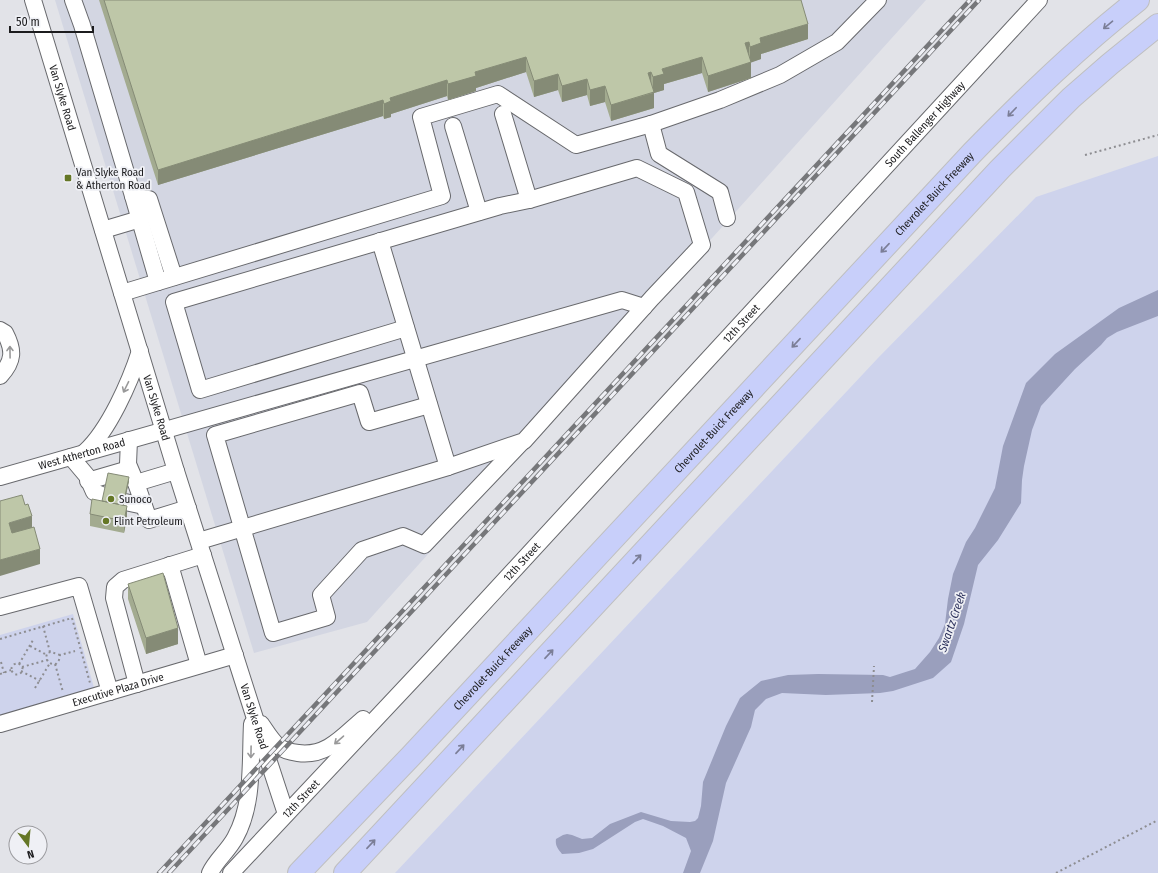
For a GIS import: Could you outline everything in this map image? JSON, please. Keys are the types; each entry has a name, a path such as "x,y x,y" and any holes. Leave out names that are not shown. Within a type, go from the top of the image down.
{"highway":[{"name":"Chevrolet-Buick Freeway","path":"299,873 411,756 972,153 1054,72 1138,0"},
{"path":"345,873 1000,169 1071,98 1158,24"}],"street":[{"name":"Van Slyke Road","path":"33,0 176,471 286,814"},
{"path":"73,0 82,25 158,282"},
{"path":"122,293 442,196 421,117 498,94 576,145 651,124 720,100 780,75 837,42 878,0"},
{"name":"South Ballenger Highway","path":"810,247 1039,0"},
{"path":"503,114 529,200"},
{"path":"651,124 659,154 720,192 727,218"},
{"path":"453,126 479,212"},
{"path":"406,328 200,390 174,302 479,212 529,200 636,168 686,192 702,245 644,307 524,441 424,545 404,536 362,550 321,596 327,617 273,633 214,435 360,393 369,422 429,405"},
{"path":"133,196 149,199 174,277"},
{"path":"103,230 140,219"},
{"path":"380,241 448,467"},
{"name":"12th Street","path":"231,873 432,659 810,247"},
{"name":"West Atherton Road","path":"0,477 622,300 644,307"},
{"path":"0,330 5,332 12,351 10,363 0,376"},
{"path":"104,496 94,492 78,454 91,446 102,432 126,387 140,351"},
{"path":"129,440 128,464 149,520 188,508"},
{"path":"137,684 114,598 115,587 123,580 170,565 242,528 448,467 524,441"},
{"path":"88,480 176,471"},
{"path":"125,502 144,506"},
{"path":"170,565 199,665"},
{"path":"0,607 79,586 110,692"},
{"name":"Executive Plaza Drive","path":"0,724 235,655"},
{"path":"253,713 277,745 283,750 308,755 321,752 334,745 432,659"},
{"path":"210,873 234,839 244,817 248,796 253,713"}],"path":[{"path":"1085,156 1158,135"},
{"path":"0,639 72,618 91,686 88,686"},
{"path":"43,626 50,652"},
{"path":"19,664 33,640"},
{"path":"30,646 47,655"},
{"path":"50,652 55,652 60,655 75,651"},
{"path":"50,652 47,655 47,660 50,663 55,664"},
{"path":"55,664 59,660 60,655"},
{"path":"22,667 47,660"},
{"path":"1,662 4,673"},
{"path":"35,688 50,663"},
{"path":"0,674 11,670 13,664 19,664 22,667"},
{"path":"55,664 63,693"},
{"path":"872,702 874,666"},
{"path":"11,670 15,674 19,673 22,667"},
{"path":"21,671 40,681"},
{"path":"1056,873 1158,820"}],"shaded area":[{"path":"55,0 926,0 367,622 254,653"},
{"path":"1158,156 1158,873 395,873 878,358 1036,197"},
{"path":"73,614 95,691 0,718 0,635"}],"water":[{"name":"Swartz Creek","path":"1158,290 1158,316 1117,332 1107,338 1075,369 1041,406 1032,430 1024,466 1021,503 998,540 978,565 964,624 951,662 933,678 893,691 880,693 826,695 782,693 766,699 755,710 751,727 726,783 713,841 700,873 683,873 691,851 686,838 663,826 643,819 635,822 593,849 579,853 562,854 557,847 556,839 563,835 572,835 582,839 592,838 610,824 641,812 671,821 695,821 698,818 701,806 703,782 726,726 740,698 761,681 788,675 818,674 883,675 890,677 915,669 930,652 939,638 945,624 953,574 966,542 975,528 995,488 1003,446 1026,383 1055,354 1119,308"}],"building":[{"path":"104,0 801,0 808,24 760,38 761,43 750,47 749,42 745,43 751,62 708,76 702,57 662,69 664,74 653,77 651,72 648,73 654,92 611,105 605,86 590,90 587,79 562,86 558,74 534,81 526,57 475,72 476,76 448,84 447,80 390,98 391,101 384,104 383,100 158,170"},
{"path":"108,473 129,477 123,505 102,501"},
{"path":"22,495 25,505 28,504 32,516 9,523 12,533 34,527 40,549 0,560 0,501"},
{"path":"92,499 127,506 124,521 90,514"},
{"path":"163,573 178,628 146,638 128,584"}],"railway":[{"path":"159,873 970,0"},
{"path":"169,873 979,0"}],"place":[{"name":"Van Slyke Road & Atherton Road","path":"68,178"},
{"name":"Sunoco","path":"111,499"},
{"name":"Flint Petroleum","path":"106,521"}]}
